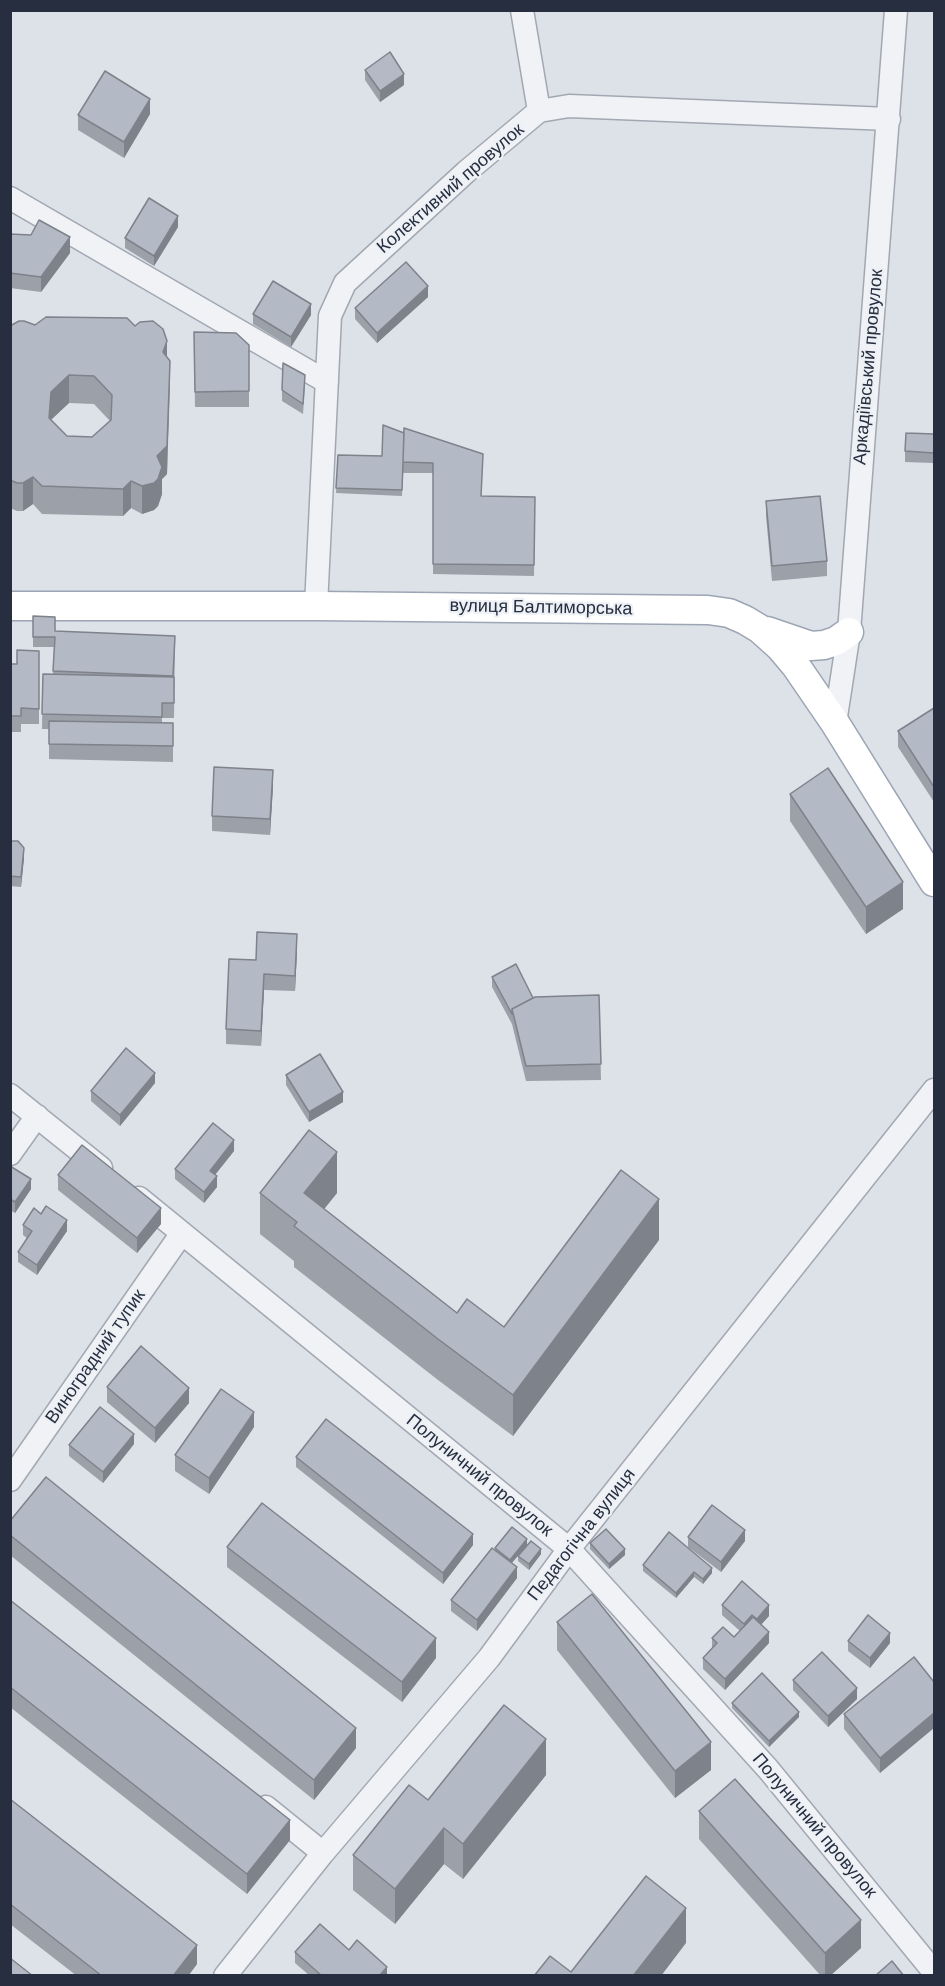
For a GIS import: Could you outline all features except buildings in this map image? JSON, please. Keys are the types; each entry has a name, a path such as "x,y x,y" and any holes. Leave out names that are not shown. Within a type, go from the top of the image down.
{"main road":[{"name":"вулиця Балтиморська","path":"10,606 316,606 708,610 729,613 760,628 796,666 835,723 934,882"},
{"path":"760,628 797,643 811,646 824,645 849,632"}],"street":[{"path":"522,10 539,111"},
{"name":"Аркадіївський провулок","path":"835,723 849,632 896,10"},
{"name":"Колективний провулок","path":"316,606 330,316 345,283 466,172 539,111 568,106 889,119"},
{"path":"10,198 327,382"},
{"name":"Педагогічна вулиця","path":"225,1976 323,1853 489,1658 569,1549 934,1090"},
{"name":"Полуничний провулок","path":"10,1095 569,1549 768,1769 934,1972"},
{"path":"10,1154 37,1116"},
{"name":"Виноградний тупик","path":"10,1480 182,1233"},
{"path":"250,1794 323,1853"}]}
